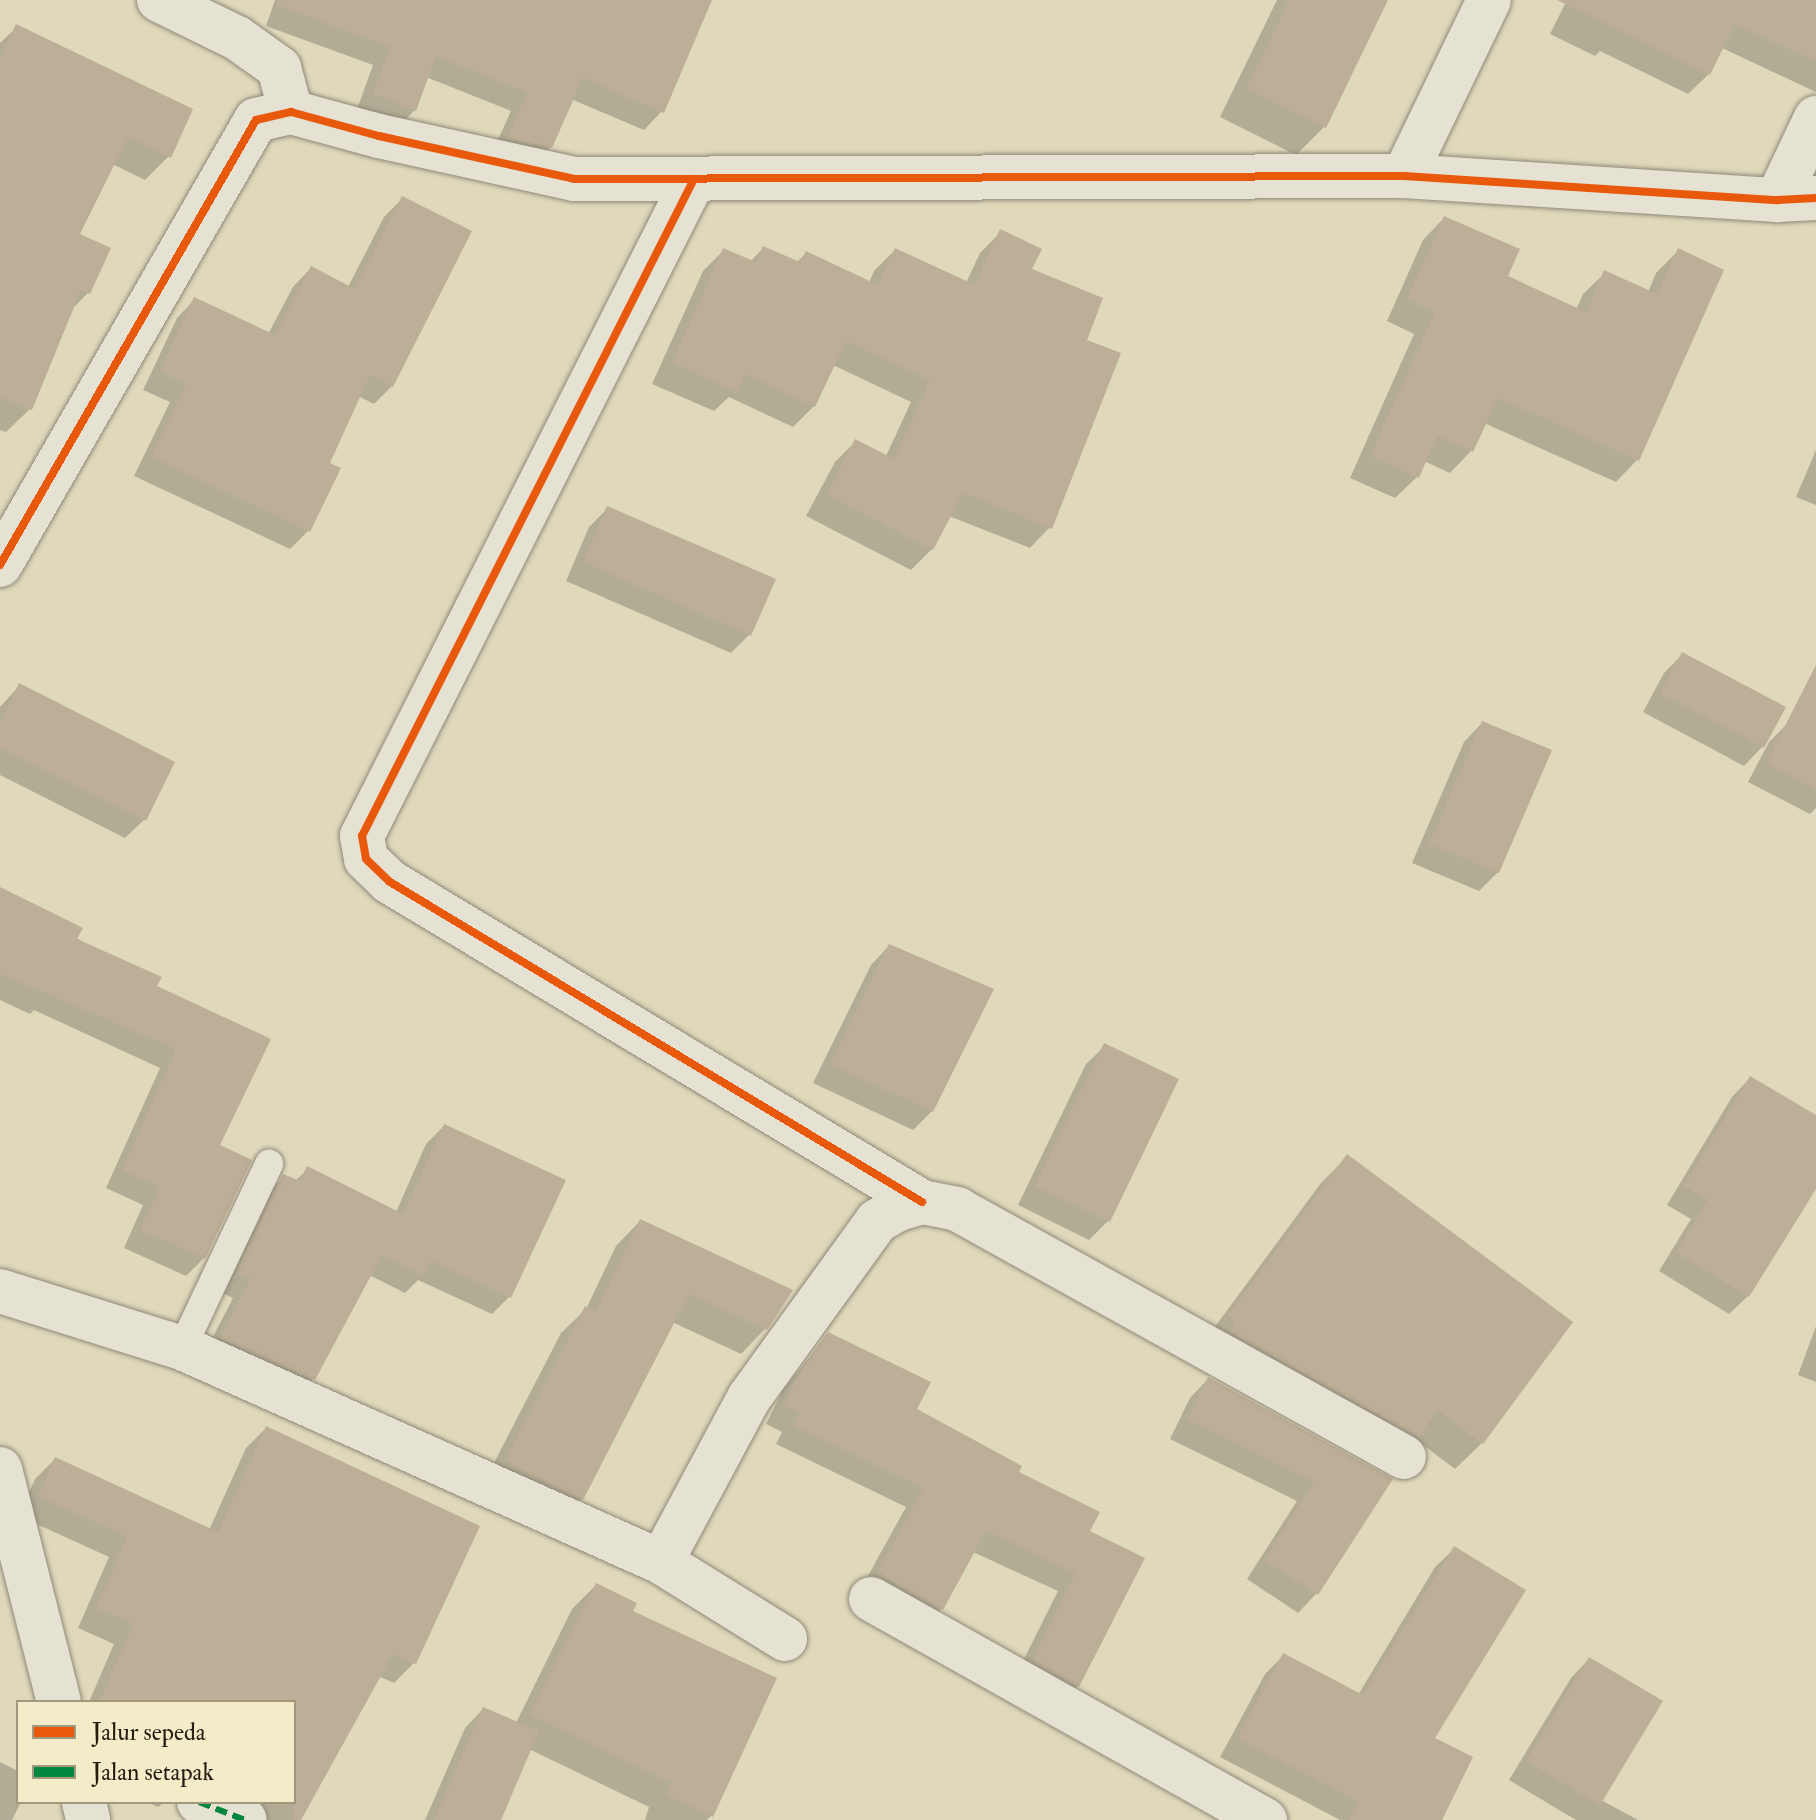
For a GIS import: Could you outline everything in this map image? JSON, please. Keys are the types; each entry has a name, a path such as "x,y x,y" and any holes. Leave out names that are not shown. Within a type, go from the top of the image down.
{"street":[{"path":"159,0 237,38 279,68 291,112"},
{"path":"1404,176 1489,0"},
{"path":"0,565 256,120 291,112 379,136 574,179 1404,176 1796,199 1816,118"},
{"path":"694,179 362,836 366,859 390,882 922,1202 957,1209 1404,1457"},
{"path":"661,1562 749,1398 877,1221 899,1209 922,1202"},
{"path":"0,1291 182,1348 661,1562 785,1639"},
{"path":"0,1472 58,1700"},
{"path":"871,1599 1265,1820"},
{"path":"204,1804 245,1820"}],"lane":[{"path":"182,1348 269,1164"}],"building":[{"path":"277,0 712,0 664,113 583,78 552,148 507,139 527,93 436,56 416,111 373,94 390,47 276,5"},
{"path":"1289,0 1388,0 1326,128 1246,89"},
{"path":"1557,0 1816,0 1816,62 1735,24 1710,75"},
{"path":"16,24 193,109 171,158 128,137 80,234 111,248 90,294 81,290 32,410 0,397 0,57"},
{"path":"402,196 472,231 393,387 370,375 330,463 341,468 310,532 151,457 186,384 160,371 194,297 275,335 311,266 355,289"},
{"path":"1444,216 1520,249 1508,276 1586,312 1604,270 1657,294 1678,248 1724,270 1639,461 1498,398 1473,452 1437,435 1419,478 1370,456 1435,312 1407,299"},
{"path":"1000,229 1042,249 1032,269 1103,298 1087,340 1121,353 1052,529 963,493 933,550 826,495 855,439 894,459 930,380 846,341 815,407 745,374 737,392 672,363 723,248 756,262 763,246 800,262 806,251 878,285 895,248 975,285"},
{"path":"607,506 776,579 751,636 583,562"},
{"path":"1682,652 1786,707 1764,748 1660,693"},
{"path":"1816,665 1816,790 1766,763"},
{"path":"19,683 175,762 146,821 0,748 0,722"},
{"path":"1482,721 1552,750 1499,873 1429,844"},
{"path":"0,887 83,928 77,939 162,977 157,986 271,1039 220,1145 252,1160 205,1259 140,1230 160,1187 122,1170 176,1049 0,974"},
{"path":"889,944 994,989 933,1112 830,1064"},
{"path":"1104,1043 1179,1079 1110,1222 1035,1186"},
{"path":"1750,1076 1816,1115 1816,1189 1749,1297 1676,1252 1708,1200 1684,1186"},
{"path":"444,1124 566,1180 511,1298 432,1261 424,1276 382,1255 315,1380 220,1338 250,1279 236,1273 283,1174 300,1181 307,1166 403,1214"},
{"path":"1347,1154 1573,1322 1483,1444 1437,1410 1419,1438 1230,1332 1235,1321 1228,1316"},
{"path":"640,1219 793,1290 767,1330 689,1294 583,1500 505,1461 585,1306 596,1312"},
{"path":"828,1332 931,1382 917,1409 1022,1466 1019,1472 1100,1512 1090,1531 1145,1558 1079,1687 1032,1660 1075,1573 986,1531 943,1610 877,1573 923,1488 793,1425 799,1413 783,1405 801,1369"},
{"path":"1208,1377 1393,1479 1318,1595 1264,1560 1314,1482 1187,1420"},
{"path":"266,1426 480,1526 416,1664 393,1654 301,1820 294,1820 296,1700 100,1700 133,1624 96,1608 127,1537 38,1496 55,1457 218,1532"},
{"path":"1454,1546 1526,1590 1435,1738 1473,1757 1442,1820 1349,1820 1358,1802 1237,1738 1283,1653 1363,1695"},
{"path":"596,1583 637,1603 633,1611 777,1678 713,1817 666,1795 672,1783 530,1715"},
{"path":"1589,1657 1663,1701 1600,1805 1526,1761"},
{"path":"483,1707 539,1731 501,1820 434,1820"}],"marked path":[{"path":"204,1804 245,1820"}],"cycle path":[{"path":"0,565 256,120 291,112 379,136 574,179 1404,176 1777,200 1816,198"},
{"path":"694,179 362,836 366,859 390,882 922,1202"}]}
